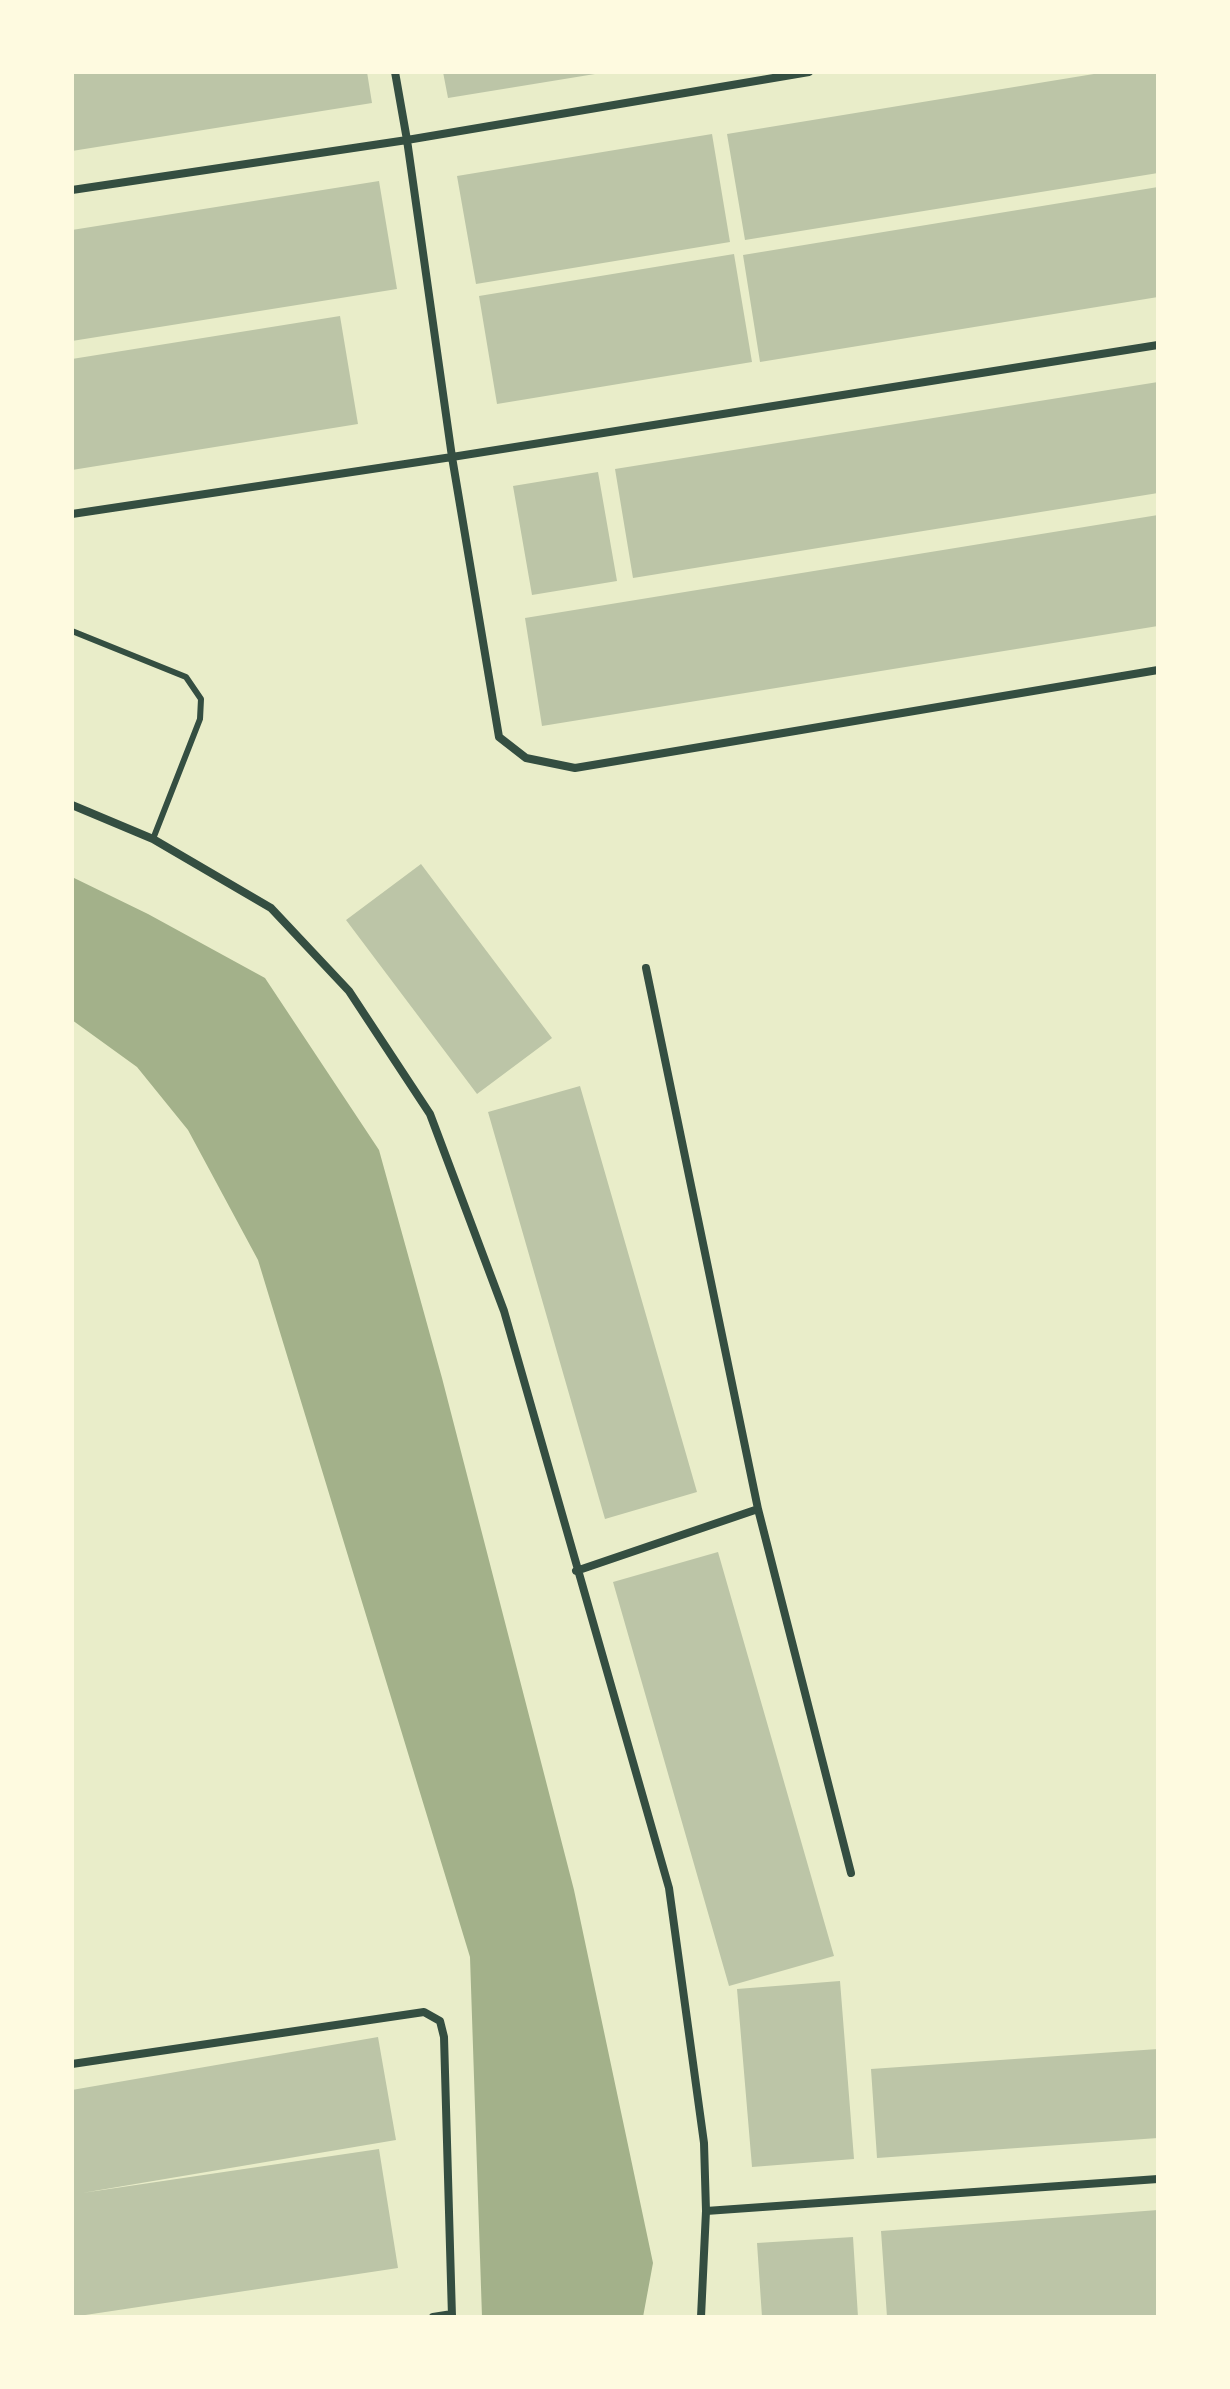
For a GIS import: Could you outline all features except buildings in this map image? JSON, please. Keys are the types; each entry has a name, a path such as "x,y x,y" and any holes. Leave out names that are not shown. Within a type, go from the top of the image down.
{"street":[{"path":"395,72 452,457 499,737 526,758 575,768 1158,670"},
{"path":"72,190 407,140 809,72"},
{"path":"72,514 1158,345"},
{"path":"72,805 153,839 271,908 349,991 430,1114 504,1311 669,1888 704,2143 706,2211 701,2317"},
{"path":"646,968 758,1509 851,1873"},
{"path":"576,1571 758,1509"},
{"path":"72,2064 424,2012 440,2021 444,2037 452,2316 433,2317"},
{"path":"706,2211 1158,2179"}],"lane":[{"path":"72,631 186,677 201,699 200,719 153,839"}],"shaded area":[{"path":"72,877 148,914 265,978 379,1150 442,1378 574,1890 653,2263 643,2317 482,2317 470,1957 258,1260 188,1130 137,1067 72,1020"}]}
